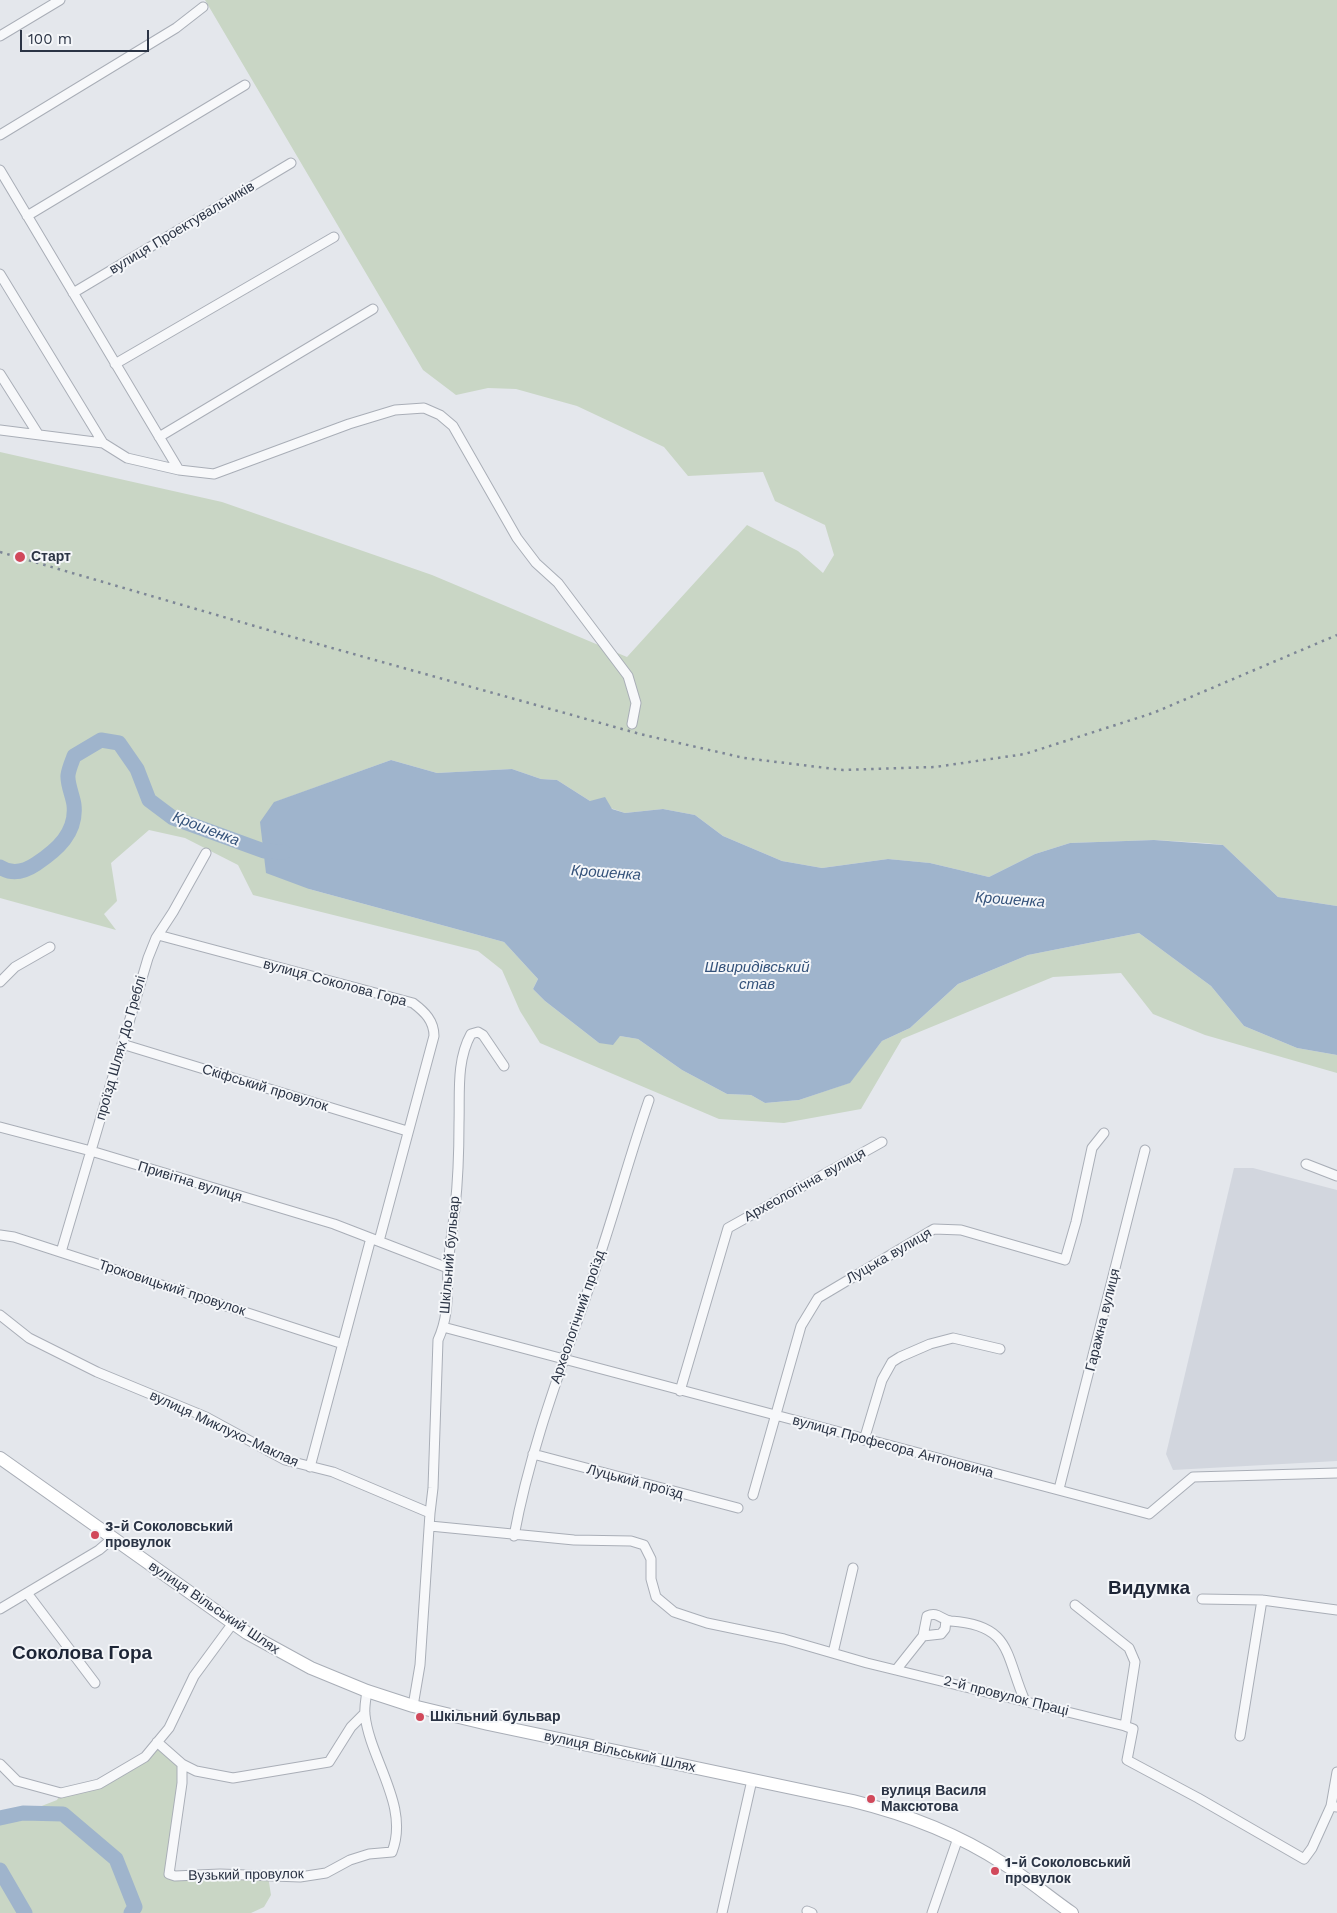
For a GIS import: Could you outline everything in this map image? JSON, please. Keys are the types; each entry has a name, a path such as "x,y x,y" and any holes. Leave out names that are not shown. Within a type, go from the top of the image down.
{"street":[{"path":"0,36 60,0"},
{"path":"0,135 176,28 203,7"},
{"path":"28,216 245,85"},
{"name":"вулиця Проектувальників","path":"73,293 291,163"},
{"path":"0,170 179,470"},
{"path":"115,364 334,237"},
{"path":"0,274 104,443 127,458 179,470 214,474 349,424 395,410 424,408 440,415 453,426 517,538 536,563 558,583 628,676 636,702 632,724"},
{"path":"159,438 373,309"},
{"path":"0,374 38,434"},
{"path":"0,430 104,443"},
{"name":"проїзд Шлях До Греблі","path":"61,1252 148,958 158,934 173,912 206,853"},
{"name":"вулиця Соколова Гора","path":"158,934 413,1003 421,1009 434,1026 434,1036 343,1344 310,1467"},
{"path":"0,982 15,967 50,947"},
{"name":"Шкільний бульвар","path":"412,1706 420,1666 433,1488 438,1340 443,1328 449,1301 448,1268 455,1207 460,1122 459,1081 467,1041 472,1034 478,1032 483,1036 504,1066"},
{"name":"Скіфський провулок","path":"122,1044 407,1131"},
{"name":"Археологічний проїзд","path":"514,1536 543,1417 564,1359 649,1100"},
{"name":"Привітна вулиця","path":"0,1127 91,1151 334,1224 375,1239"},
{"name":"Луцька вулиця","path":"753,1495 801,1326 818,1298 934,1229 962,1230 1065,1260 1076,1222 1090,1154 1104,1133"},
{"name":"Археологічна вулиця","path":"680,1391 728,1228 882,1142"},
{"name":"Гаражна вулиця","path":"1058,1490 1145,1150"},
{"path":"1306,1164 1337,1176"},
{"name":"Троковицький провулок","path":"0,1235 61,1252 343,1344"},
{"path":"375,1239 448,1268"},
{"name":"вулиця Миклухо-Маклая","path":"0,1315 30,1338 96,1372 206,1417 285,1460 333,1472 430,1513"},
{"name":"вулиця Професора Антоновича","path":"443,1328 1149,1514 1193,1477 1337,1473"},
{"path":"864,1440 882,1380 892,1362 906,1352 953,1338 1000,1349"},
{"name":"Луцький проїзд","path":"533,1454 738,1508"},
{"name":"вулиця Вільський Шлях","path":"0,1458 232,1623 285,1655 367,1692 412,1706 886,1810 958,1838 1004,1864 1072,1913"},
{"path":"430,1526 459,1527 514,1536"},
{"name":"2-й провулок Праці","path":"514,1536 631,1541 644,1545 651,1559 651,1580 656,1597 674,1612 699,1620 784,1639 896,1670 1125,1726"},
{"path":"0,1609 99,1550 113,1538"},
{"path":"833,1653 853,1568"},
{"path":"27,1593 95,1683"},
{"path":"1202,1600 1262,1600 1337,1610"},
{"path":"1240,1736 1262,1600"},
{"path":"1075,1605 1123,1643 1132,1653 1135,1662 1125,1726 1133,1729 1127,1760 1304,1859 1312,1848 1334,1806 1337,1772"},
{"path":"896,1670 923,1636 926,1616 940,1614 946,1620 978,1625 1000,1637 1025,1702"},
{"path":"923,1636 941,1634 945,1629 946,1620"},
{"path":"0,1764 17,1781 60,1793 99,1784 144,1757 169,1728 194,1676 232,1623"},
{"name":"Вузький провулок","path":"182,1764 182,1783 169,1874 175,1876 220,1874 300,1877 326,1873 369,1854 392,1852 397,1840 392,1794 371,1741 365,1713 367,1692"},
{"path":"157,1742 182,1764 196,1771 233,1778 329,1762 351,1727 365,1713"},
{"path":"722,1913 752,1780"},
{"path":"932,1913 958,1838"}],"shaded area":[{"path":"1234,1168 1253,1168 1337,1190 1337,1461 1173,1470 1166,1454"}],"green space":[{"path":"205,0 1337,0 1337,906 1278,897 1223,845 1205,843 1154,840 1070,843 1035,854 989,877 930,863 888,859 822,868 782,861 723,836 695,815 663,809 625,813 590,801 557,780 541,779 512,769 437,773 391,760 275,802 309,889 504,942 538,979 533,989 545,1001 599,1043 620,1036 638,1039 682,1070 727,1094 751,1095 765,1103 799,1100 849,1083 882,1041 910,1028 958,984 1028,955 1139,933 1211,986 1244,1026 1297,1048 1337,1055 1337,1073 1205,1035 1153,1014 1121,973 1053,977 902,1039 861,1109 784,1123 719,1119 540,1043 520,1011 502,970 478,951 253,895 238,865 185,838 149,830 111,863 117,901 104,914 116,930 0,898 0,452 222,502 432,575 627,657 747,525 798,551 823,573 834,555 825,525 775,501 763,472 688,476 664,447 577,406 516,389 488,388 456,395 423,370"},
{"path":"157,1742 182,1764 169,1874 268,1876 271,1895 264,1907 251,1913 0,1913 0,1818 23,1813 21,1814 57,1800 61,1793 99,1784 145,1757"}],"water":[{"name":"Швиридівський став","path":"391,760 437,773 512,769 541,779 557,780 590,801 605,797 612,809 625,813 663,809 695,815 723,836 782,861 822,868 888,859 930,863 989,877 1035,854 1070,843 1154,840 1223,845 1278,897 1337,906 1337,1055 1297,1048 1244,1026 1211,986 1139,933 1028,955 958,984 910,1028 882,1041 850,1083 799,1100 765,1103 751,1095 727,1094 682,1070 638,1039 620,1036 613,1045 599,1043 545,1001 533,989 538,979 504,942 309,889 266,873 260,822 274,802"}],"waterway":[{"name":"Крошенка","path":"0,867 14,872 27,869 51,853 64,840 69,832 74,815 74,805 68,779 74,756 101,740 119,743 137,769 149,800 173,818 264,851 284,852"},
{"path":"0,1818 23,1813 63,1814 116,1859 135,1907 131,1913"},
{"path":"0,1870 25,1913"}],"railway":[{"path":"0,552 289,636 640,734 744,758 843,770 935,767 1025,754 1153,713 1337,635"}],"place":[{"name":"Старт","path":"20,557"},
{"name":"3-й Соколовський провулок","path":"95,1535"},
{"name":"Шкільний бульвар","path":"420,1717"},
{"name":"вулиця Василя Максютова","path":"871,1799"},
{"name":"1-й Соколовський провулок","path":"995,1871"}],"district":[{"name":"Видумка","path":"1149,1588"},
{"name":"Соколова Гора","path":"82,1653"}]}
